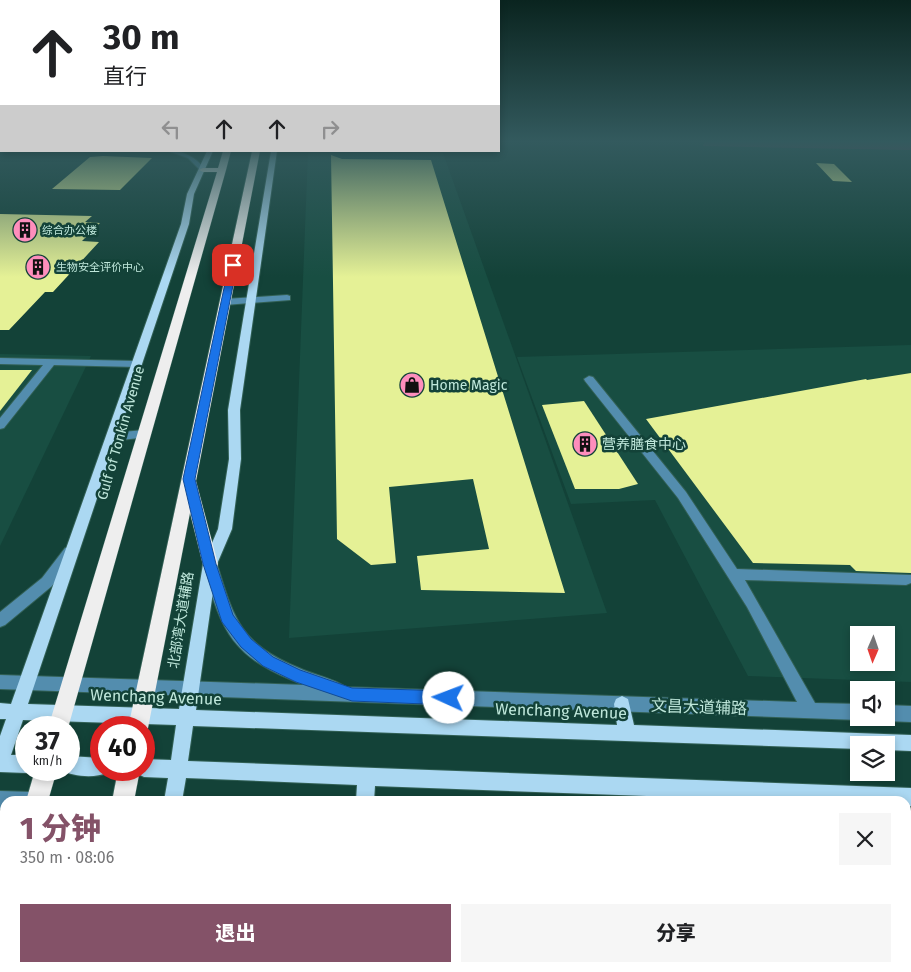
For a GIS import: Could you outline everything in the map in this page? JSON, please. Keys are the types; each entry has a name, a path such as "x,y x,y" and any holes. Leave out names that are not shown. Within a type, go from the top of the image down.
{"highway":[{"name":"Gulf of Tonkin Avenue","path":"62,716 217,186"},
{"path":"140,716 249,186"},
{"path":"189,479 210,564"},
{"path":"37,796 42,781"},
{"path":"124,796 127,781"}],"main road":[{"path":"15,763 0,762 185,224 185,206 193,186"},
{"name":"北部湾大道辅路","path":"174,796 210,564 225,529 234,459 234,410 268,186"},
{"path":"622,704 627,733"},
{"name":"Wenchang Avenue","path":"0,711 39,716"},
{"name":"Wenchang Avenue","path":"155,721 186,718 911,744"},
{"path":"155,769 367,776 717,795 814,796"},
{"path":"365,796 367,776"}],"street":[{"path":"225,302 287,298"},
{"path":"0,361 137,364"},
{"path":"0,425 51,362"},
{"path":"589,379 682,495 752,603 810,710"},
{"path":"112,437 144,434"},
{"path":"0,621 47,582 74,548"},
{"path":"210,564 227,618 246,643 268,662 296,675 352,695"},
{"path":"733,574 906,579"},
{"name":"文昌大道辅路","path":"0,682 850,712"},
{"path":"895,713 911,714"}],"shaded area":[{"name":"Home Magic","path":"307,186 455,186 607,613 289,638"},
{"path":"911,345 911,682 748,676 655,500 571,504 517,357"},
{"path":"0,354 91,356 0,546"}],"building":[{"path":"55,186 124,186 120,190 52,189"},
{"path":"331,186 439,186 565,593 421,590 417,556 489,549 473,479 389,487 396,563 371,565 337,539"},
{"name":"生物安全评价中心","path":"0,214 92,216 85,222 100,223 82,241 99,242 53,292 45,292 9,330 0,330"},
{"path":"0,370 32,370 0,411"},
{"path":"911,373 911,573 856,571 850,565 753,563 646,419 866,379"},
{"name":"营养膳食中心","path":"584,401 638,484 619,489 575,489 542,405"}],"place":[{"name":"综合办公楼","path":"25,230"},
{"name":"生物安全评价中心","path":"38,267"},
{"name":"Home Magic","path":"412,385"},
{"name":"营养膳食中心","path":"585,444"}],"route":[{"path":"233,265 189,479 217,590 227,618 246,643 268,662 296,675 352,695 449,698"}]}
